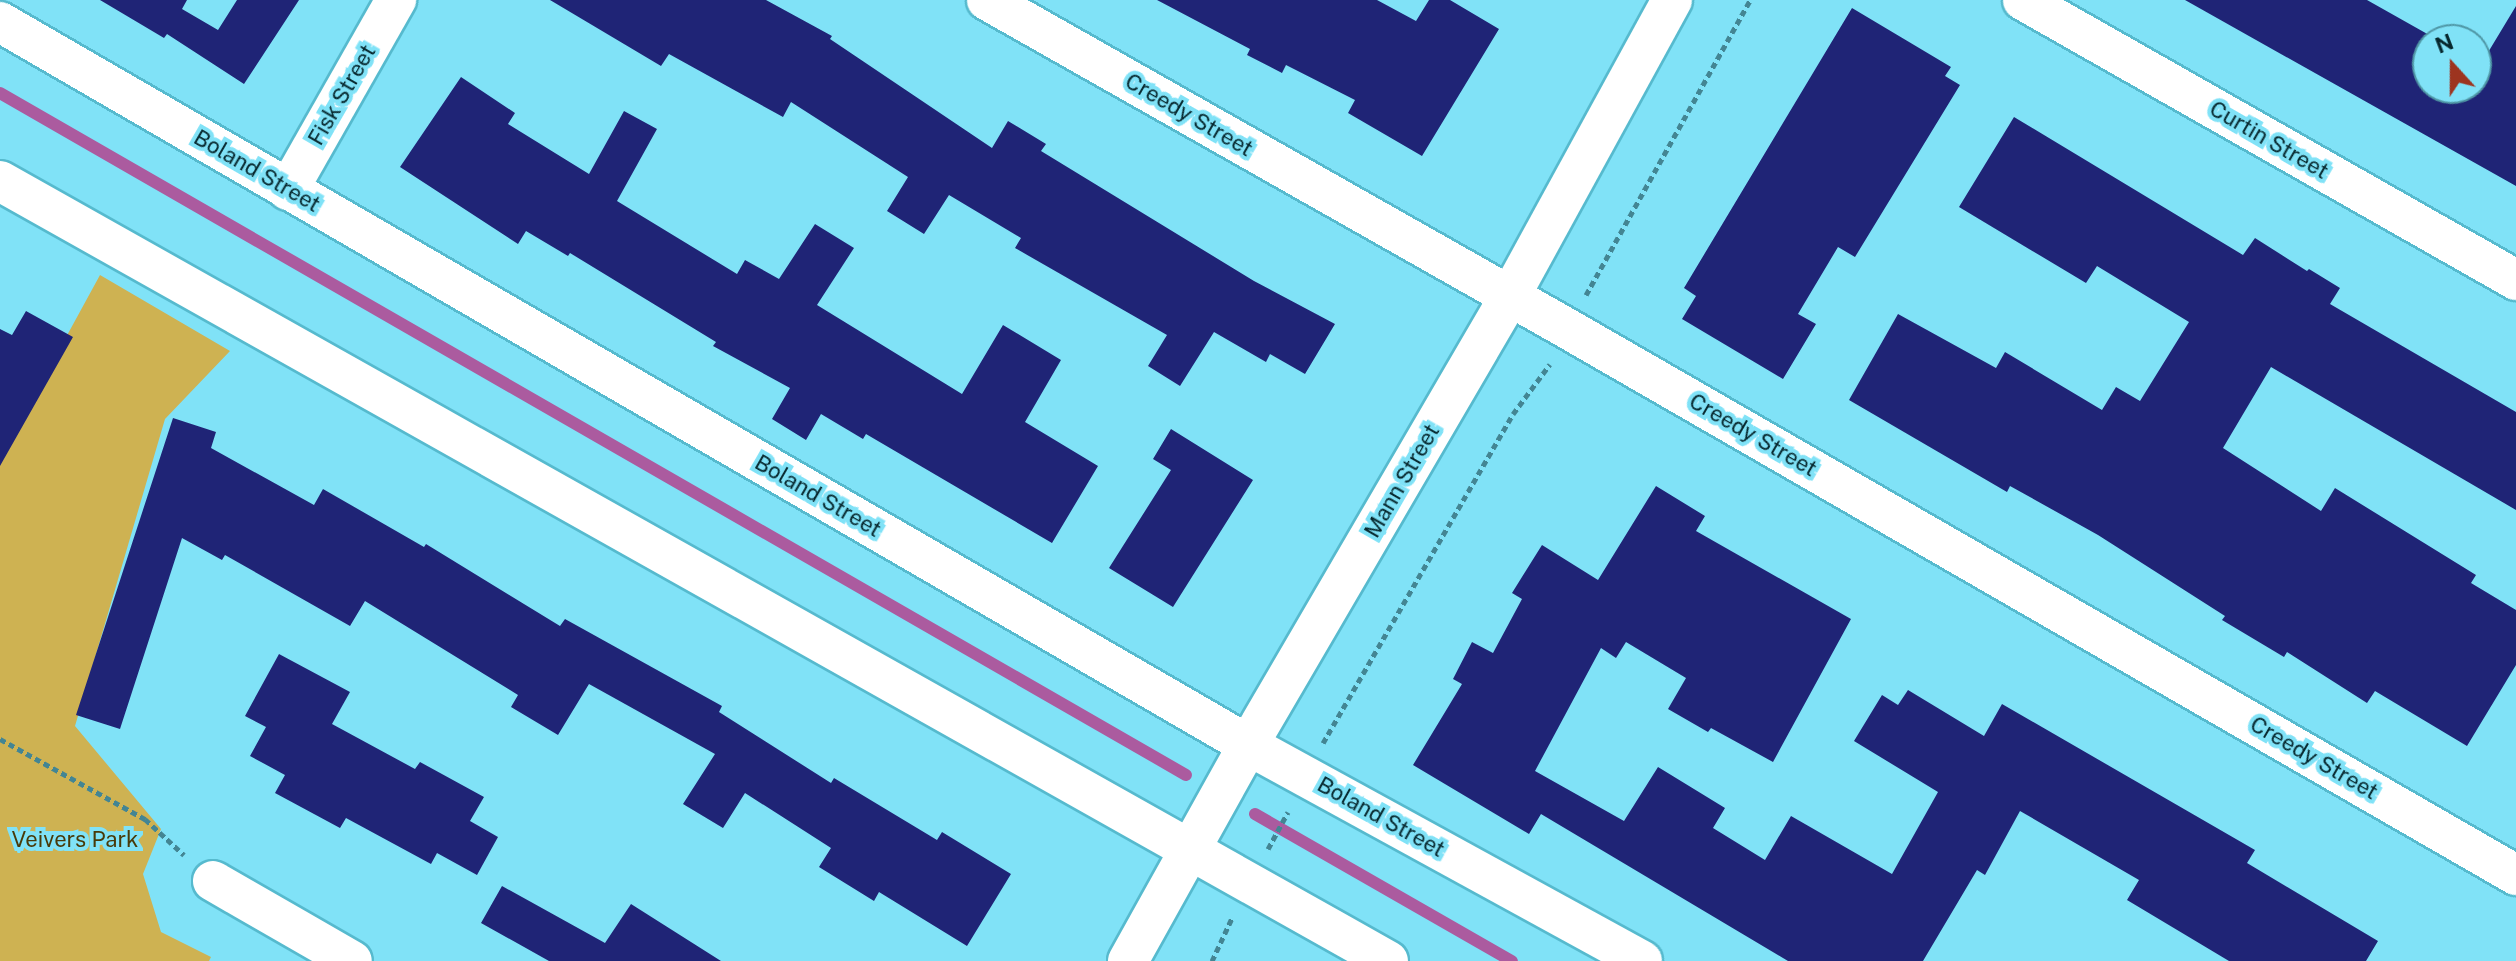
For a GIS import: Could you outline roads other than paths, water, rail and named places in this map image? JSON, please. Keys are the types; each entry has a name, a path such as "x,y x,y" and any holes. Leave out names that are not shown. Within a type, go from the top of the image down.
{"street":[{"name":"Fisk Street","path":"288,190 396,0"},
{"name":"Creedy Street","path":"987,0 1568,329 2516,875"},
{"name":"Mann Street","path":"1128,961 1248,745 1510,296 1672,0"},
{"name":"Curtin Street","path":"2023,0 2516,280"},
{"name":"Boland Street","path":"0,22 1248,745 1297,794 1642,961"},
{"path":"0,181 1388,961"},
{"path":"213,881 352,961"}],"waterway":[{"path":"0,93 1186,775"},
{"path":"1255,814 1512,961"}],"park label":[{"name":"Veivers Park","path":"75,840"}]}
